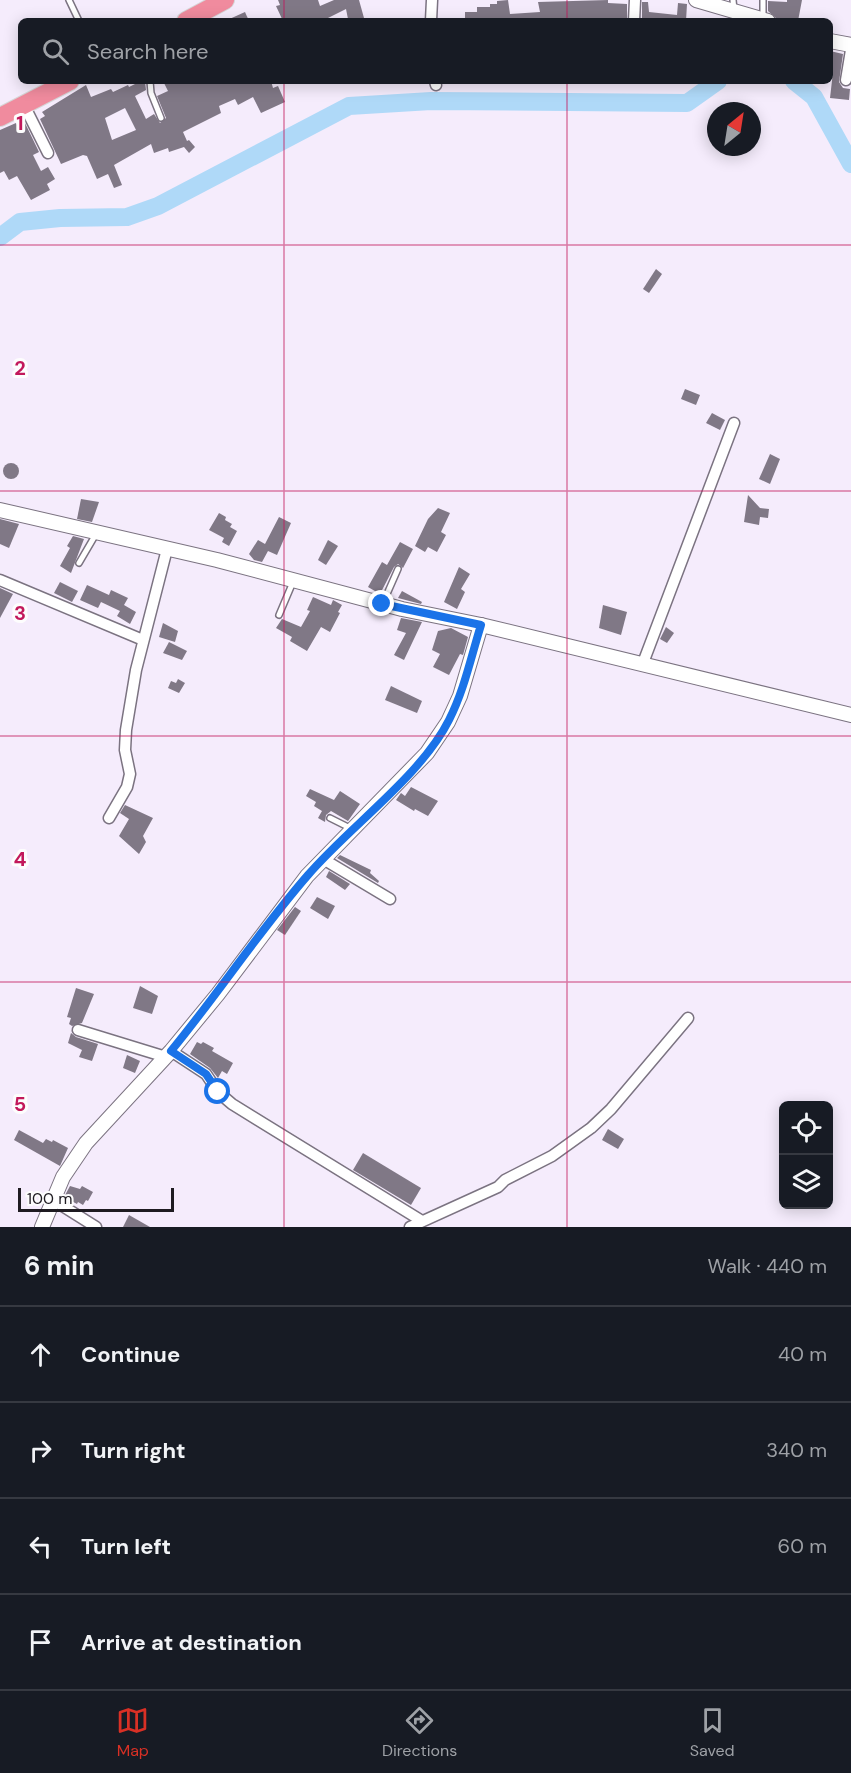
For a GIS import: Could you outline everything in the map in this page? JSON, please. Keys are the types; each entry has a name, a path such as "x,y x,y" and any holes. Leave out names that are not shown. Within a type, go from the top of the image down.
{"highway":[{"path":"192,18 225,0"},
{"path":"0,117 64,84"}],"street":[{"path":"431,18 432,0"},
{"path":"634,18 635,0"},
{"path":"696,0 734,5 762,18"},
{"path":"833,42 851,45"},
{"path":"846,80 851,50"},
{"path":"24,105 48,153"},
{"path":"643,663 734,423"},
{"path":"0,510 293,580 382,604 643,663 851,715"},
{"path":"109,818 127,788 130,774 125,750 126,730 143,640 167,549"},
{"path":"0,580 143,640"},
{"path":"42,1227 75,1157 110,1115 168,1054 323,859 427,753 448,722 460,696 481,625"},
{"path":"323,859 390,899"},
{"path":"410,1227 498,1187 505,1180 552,1156 591,1128 611,1109 688,1018"},
{"path":"78,1030 168,1054 206,1074 218,1092 232,1104 422,1221"},
{"path":"53,1200 96,1227"}],"lane":[{"path":"69,0 78,18"},
{"path":"763,0 766,18"},
{"path":"150,84 151,93 161,118"},
{"path":"80,563 96,534"},
{"path":"382,604 398,569"},
{"path":"279,615 293,580"},
{"path":"330,818 353,830"}],"building":[{"path":"278,0 318,0 320,6 334,0 359,0 364,18 348,18 346,9 328,18 282,18 276,6 280,5"},
{"path":"508,0 510,14 540,12 538,2 608,0 608,3 627,4 627,18 465,18 465,12 477,12 477,7 490,7 490,4 497,4 497,1"},
{"path":"787,0 802,0 799,18 776,18 768,11 768,1 787,2"},
{"path":"642,2 648,2 649,12 677,15 678,3 687,4 686,18 642,18"},
{"path":"245,12 248,18 232,18"},
{"path":"833,52 843,54 839,82 843,88 850,89 849,100 830,98 833,84"},
{"path":"135,84 145,84 146,90 135,96 146,119 154,114 160,123 166,118 157,96 168,91 164,84 272,84 273,88 278,86 285,102 261,113 253,97 238,105 235,99 219,106 221,113 183,132 187,141 189,140 195,147 189,153 184,147 169,152 168,148 154,153 151,144 114,165 122,185 114,188 108,174 97,179 87,156 83,155 61,164 40,119 45,116 42,112 86,85 91,97 111,89 113,92 128,85 129,87","holes":["125,108 136,130 112,140 105,118"]},
{"path":"16,123 18,127 25,123 39,152 33,155 41,171 48,167 55,179 47,184 50,190 31,200 17,176 9,180 4,171 0,173 0,130"},
{"path":"656,269 662,274 649,293 643,289"},
{"path":"685,389 700,395 696,405 681,399"},
{"path":"712,413 725,420 720,430 706,423"},
{"path":"770,454 780,459 770,484 759,479"},
{"path":"11,463 17,465 19,471 17,477 11,479 5,477 3,471 5,465"},
{"path":"748,495 760,508 769,509 768,518 760,517 759,525 744,522"},
{"path":"81,499 99,502 92,522 77,519"},
{"path":"438,508 450,513 441,532 446,535 437,552 428,547 425,552 415,546 428,519"},
{"path":"219,513 232,524 230,527 237,531 229,546 222,542 224,538 209,530"},
{"path":"279,517 291,523 277,555 268,551 262,562 254,560 249,554 258,540 265,544"},
{"path":"0,519 19,524 9,548 0,544"},
{"path":"73,536 84,539 71,573 60,566 70,548 67,546"},
{"path":"328,540 338,546 326,565 318,560"},
{"path":"400,542 413,549 403,568 398,564 394,567 380,594 368,587 382,562 387,565"},
{"path":"459,567 470,574 461,589 465,592 457,609 444,602"},
{"path":"60,582 78,591 72,602 54,593"},
{"path":"87,585 109,595 111,590 128,598 124,605 136,612 130,624 117,616 120,611 101,602 98,608 80,600"},
{"path":"0,588 13,594 0,618"},
{"path":"402,591 422,602 421,604 398,598"},
{"path":"313,597 331,605 333,600 342,605 330,632 321,627 307,651 290,641 292,637 276,628 282,619 301,627 310,611 307,610"},
{"path":"603,605 627,612 621,635 599,628"},
{"path":"401,618 422,622 404,660 394,655 406,633 397,630"},
{"path":"163,623 178,631 175,642 159,637"},
{"path":"666,627 674,633 667,643 660,639"},
{"path":"451,628 468,637 463,655 460,654 449,675 433,667 440,654 432,650 438,631"},
{"path":"169,642 187,651 182,660 163,653"},
{"path":"178,679 185,683 179,693 168,688 171,681 176,683"},
{"path":"391,686 422,701 417,713 385,700"},
{"path":"411,787 438,801 428,816 396,800 401,793 405,796"},
{"path":"310,789 334,800 340,791 360,804 348,821 331,811 326,815 325,822 318,818 322,811 314,806 316,802 306,796"},
{"path":"125,805 153,818 143,836 146,842 139,854 119,836 129,819 120,813"},
{"path":"340,855 371,870 370,873 379,881 378,883 337,858"},
{"path":"329,871 350,884 345,890 326,877"},
{"path":"317,897 335,906 328,919 310,908"},
{"path":"295,907 301,911 285,935 277,930"},
{"path":"140,986 158,996 152,1014 133,1008"},
{"path":"76,988 94,994 82,1023 72,1026 69,1024 71,1018 67,1017"},
{"path":"71,1033 76,1037 98,1044 92,1061 79,1057 82,1050 68,1043"},
{"path":"197,1042 201,1044 203,1042 214,1048 212,1051 233,1063 227,1074 222,1071 218,1078 210,1068 190,1054"},
{"path":"127,1055 140,1061 135,1073 123,1068"},
{"path":"608,1129 624,1139 618,1149 602,1140"},
{"path":"19,1130 43,1143 46,1139 52,1142 53,1140 68,1148 60,1166 14,1140"},
{"path":"363,1153 421,1188 411,1205 353,1170"},
{"path":"70,1186 80,1189 82,1186 93,1192 83,1205 78,1202 77,1204 64,1197"},
{"path":"129,1215 150,1227 123,1227"}],"waterway":[{"path":"0,237 20,222 60,218 127,217 158,206 349,106 431,101 687,103 714,84"},
{"path":"798,84 814,97 851,164"}],"route":[{"path":"218,1092 206,1074 171,1051 218,994 307,876 427,753 448,722 460,696 481,625 382,604"}]}
